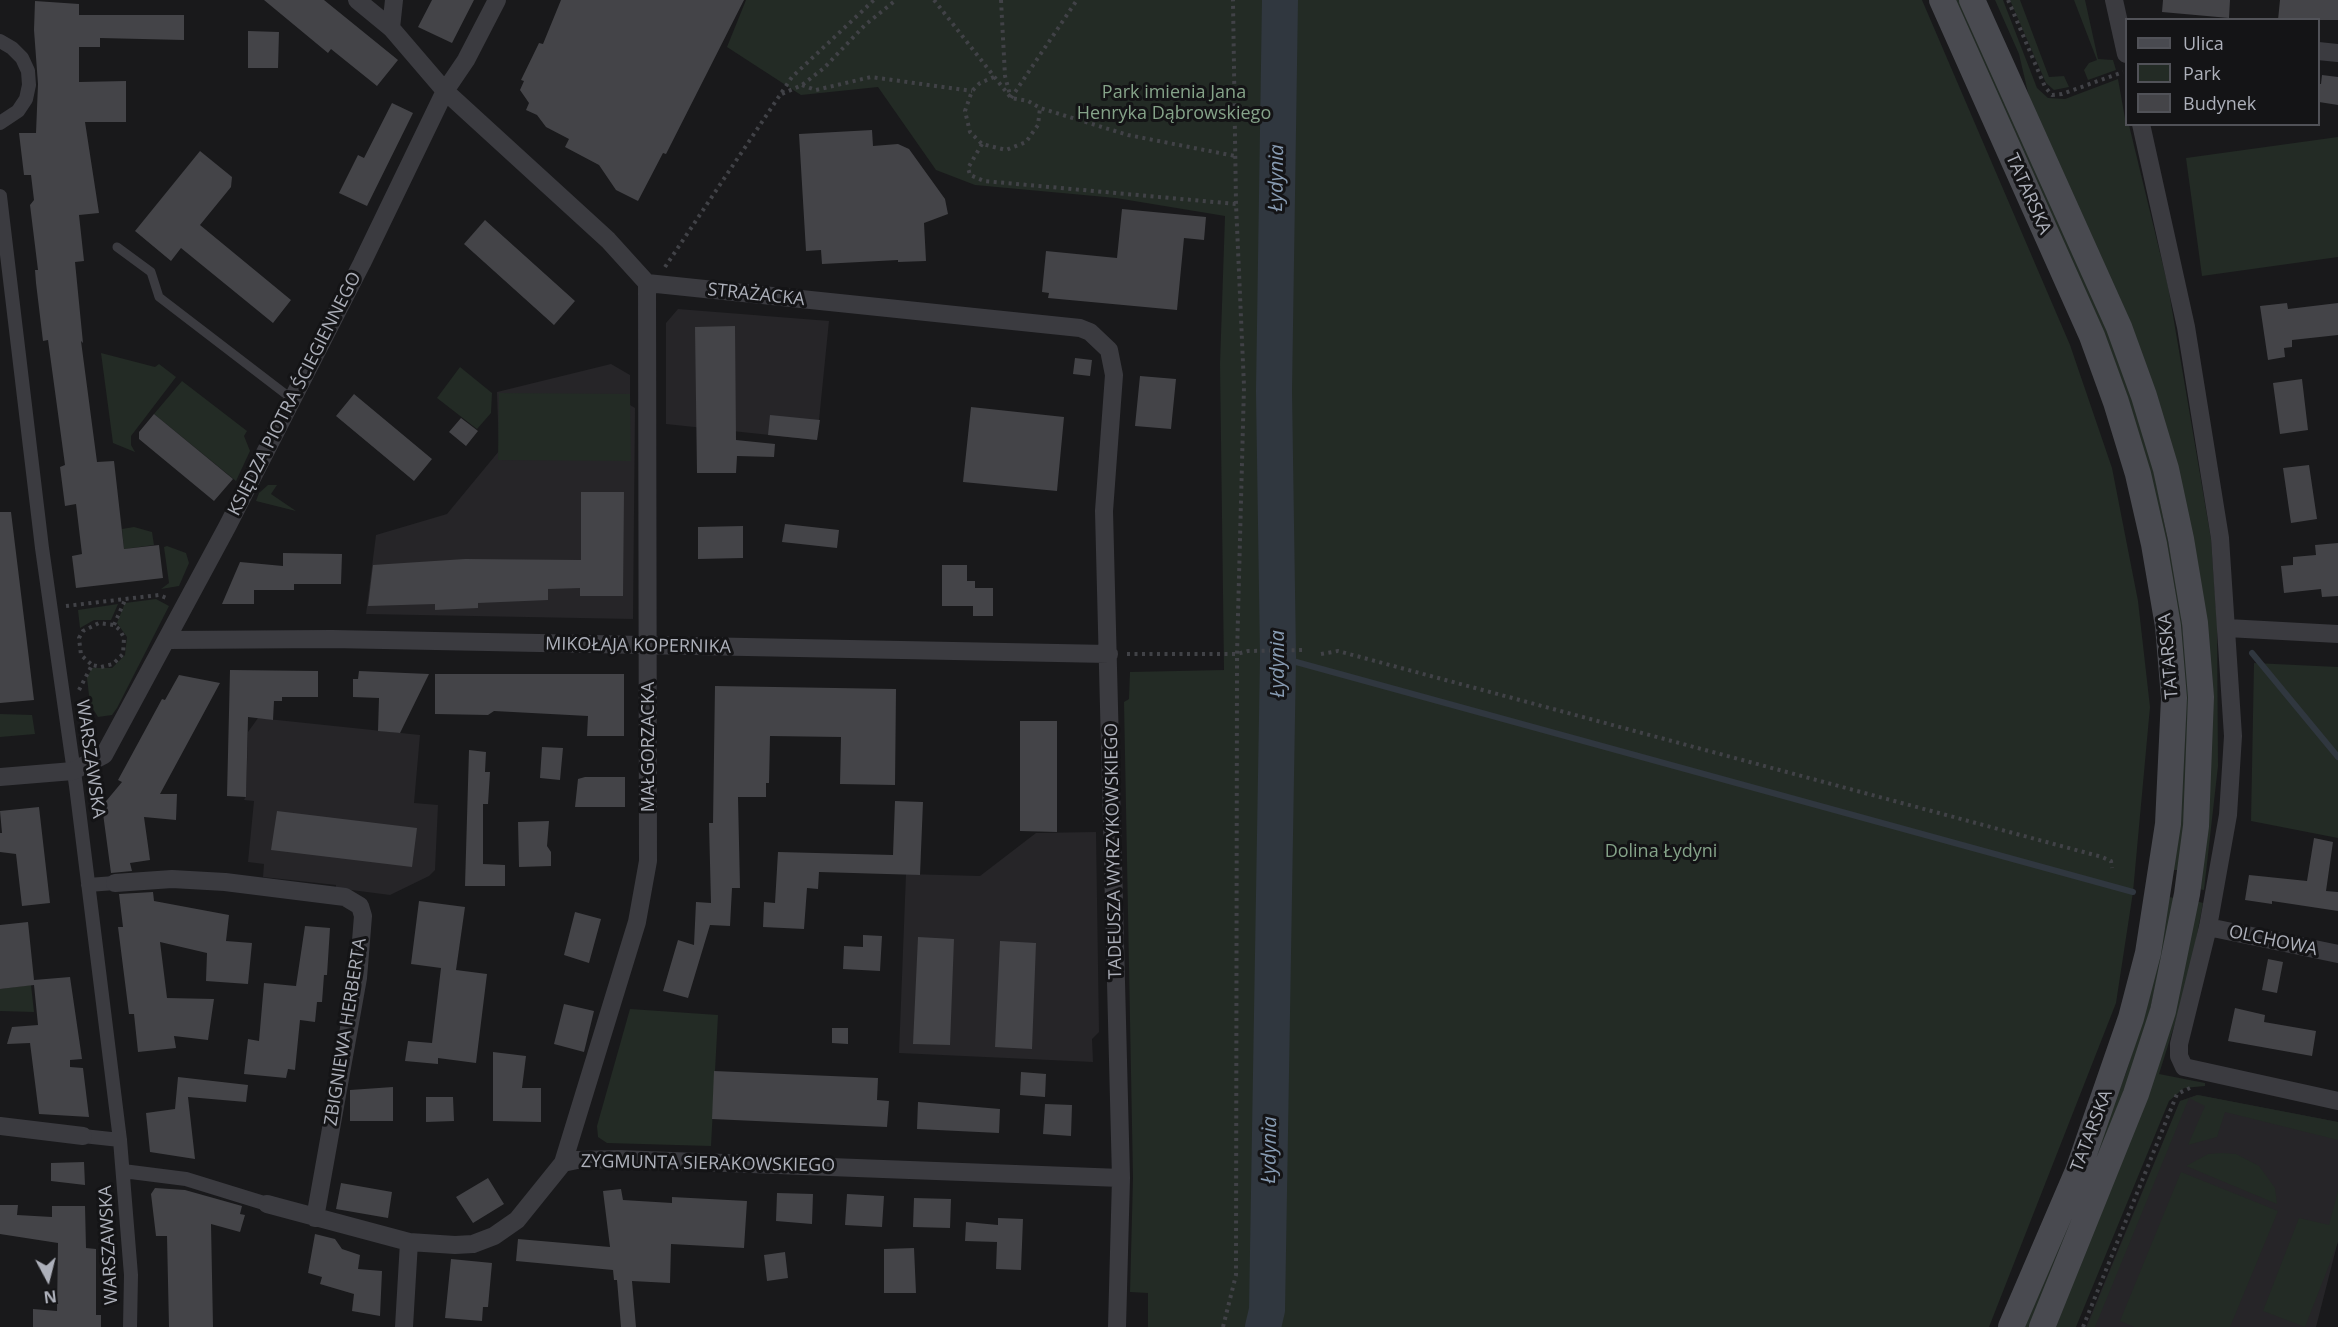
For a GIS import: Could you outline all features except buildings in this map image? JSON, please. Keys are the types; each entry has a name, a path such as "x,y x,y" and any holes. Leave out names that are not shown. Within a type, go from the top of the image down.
{"main road":[{"name":"TATARSKA","path":"1942,0 2092,336 2116,402 2138,474 2154,544 2168,626 2174,698 2173,771 2167,835 2148,953 2134,1008 2108,1090 2081,1161 2011,1327"},
{"name":"TATARSKA","path":"1972,0 2119,327 2144,396 2166,469 2181,539 2195,623 2201,697 2196,826 2187,894 2163,1011 2136,1094 2042,1327"}],"street":[{"path":"357,0 391,28 445,91 608,240 648,284"},
{"path":"391,28 394,0"},
{"name":"KSIĘDZA PIOTRA ŚCIEGIENNEGO","path":"74,771 104,755 168,640 292,399 445,91 466,60 497,0"},
{"path":"2114,0 2124,28"},
{"path":"0,41 22,58 28,71 29,85 26,99 18,111 0,123"},
{"path":"2320,51 2338,53"},
{"path":"2141,126 2186,327 2220,538 2233,736 2228,815 2208,927 2179,1056 2184,1067 2338,1101"},
{"name":"WARSZAWSKA","path":"0,196 120,1140 131,1275 130,1327"},
{"name":"STRAŻACKA","path":"648,284 1080,328 1089,332 1109,350 1114,375"},
{"name":"MAŁGORZACKA","path":"563,1163 637,922 648,861 648,284"},
{"name":"TADEUSZA WYRZYKOWSKIEGO","path":"1114,375 1104,511 1121,1178 1117,1327"},
{"path":"2227,628 2338,634"},
{"name":"MIKOŁAJA KOPERNIKA","path":"168,640 332,639 649,647 1109,654"},
{"path":"0,777 74,771"},
{"name":"ZBIGNIEWA HERBERTA","path":"88,885 172,879 225,882 345,897 360,906 363,916 358,978 315,1218"},
{"name":"OLCHOWA","path":"2208,927 2338,954"},
{"path":"0,1126 120,1140"},
{"name":"ZYGMUNTA SIERAKOWSKIEGO","path":"123,1172 186,1179 315,1218 409,1242 473,1244 494,1236 517,1220 563,1163 578,1160 619,1159 1121,1178"},
{"path":"404,1327 409,1242"}],"lane":[{"path":"117,247 150,272 159,297 292,399"}],"path":[{"path":"648,284 664,268 792,77 874,0"},
{"path":"780,95 802,85 896,0"},
{"path":"934,0 1011,98 1028,101 1040,108 1128,135 1235,156"},
{"path":"1001,0 1005,76 1011,98"},
{"path":"1011,98 1077,0"},
{"path":"1223,1327 1236,1275 1237,654 1244,386 1236,204 1233,0"},
{"path":"2008,0 2045,87 2052,95 2062,94 2125,71"},
{"path":"802,85 816,90 871,77 972,91"},
{"path":"994,77 980,83 972,91 967,101 966,122 970,132 982,144 1006,150 1026,142 1038,125 1040,108"},
{"path":"982,144 968,168 970,175 984,181 1236,204"},
{"path":"51,608 159,595"},
{"path":"114,625 125,600"},
{"path":"99,623 114,625 124,638 123,654 113,664 101,667 92,665 81,656 79,638 83,631 99,623"},
{"path":"1109,654 1237,654 1248,651 1302,650"},
{"path":"1321,654 1338,651 2102,857 2111,861 2112,868"},
{"path":"65,714 92,665"},
{"path":"2083,1327 2177,1094 2189,1088 2199,1090"}],"shaded area":[{"path":"678,309 829,321 817,440 666,424 666,323"},
{"path":"611,364 630,375 630,405 635,408 633,619 366,614 376,535 447,514 499,451 497,392"},
{"path":"258,718 420,735 414,803 438,805 435,870 429,876 390,895 336,888 336,885 263,877 264,864 248,862 254,801 244,800 248,732"},
{"path":"1096,832 1099,1032 1092,1039 1093,1062 899,1053 906,874 980,876 1036,833"},
{"path":"2197,1095 2338,1122 2338,1241 2316,1327 2086,1327 2180,1101"}],"green space":[{"name":"Dolina Łydyni","path":"746,0 1922,0 2070,345 2112,468 2138,601 2150,707 2133,892 2116,1003 1989,1327 1148,1327 1148,1293 1130,1292 1133,1178 1124,702 1129,699 1130,672 1224,670 1220,364 1225,216 1116,198 975,185 936,170 878,87 801,95 727,47"},
{"path":"1954,0 1960,0 2101,312 2125,376 2153,467 2179,595 2189,689 2188,781 2179,870 2173,870 2168,557"},
{"path":"1995,0 2003,0 2037,88 2048,98 2065,99 2118,79 2125,126 2129,126 2168,286 2211,539 2217,622 2218,766 2204,890 2198,889 2203,605 2030,101 2019,54"},
{"path":"2010,0 2020,0 2049,77 2064,76 2069,87 2054,90 2046,83"},
{"path":"2074,0 2085,0 2098,59 2113,60 2116,70 2088,80 2084,70 2089,63 2097,60"},
{"path":"2338,137 2338,257 2202,276 2186,158"},
{"path":"101,353 155,367 159,364 176,377 131,436 131,445 135,452 113,443"},
{"path":"460,367 492,393 491,413 477,429 437,398"},
{"path":"182,381 247,431 244,436 250,451 236,481 154,414"},
{"path":"499,393 630,394 631,461 498,460"},
{"path":"268,485 277,485 271,494 296,511 256,501 259,493"},
{"path":"134,527 152,532 154,545 124,549 122,529"},
{"path":"164,547 186,553 189,563 179,586 161,589 169,583"},
{"path":"156,599 169,606 117,708 112,715 98,717 90,704 87,678 92,668 112,668 125,655 127,637 117,623 125,603"},
{"path":"118,604 111,620 94,620 80,628 78,610"},
{"path":"2254,663 2338,667 2338,838 2251,821"},
{"path":"0,714 32,715 35,734 0,737"},
{"path":"2169,897 2175,898 2146,1028 2102,1154 2030,1327 2024,1327 2126,1073 2145,1011"},
{"path":"2196,901 2203,903 2188,982 2159,1074 2205,1083 2205,1086 2184,1088 2169,1101 2076,1327 2054,1327"},
{"path":"31,985 34,1012 0,1011 0,989"},
{"path":"630,1009 718,1015 711,1146 607,1143 598,1137 597,1126"},
{"path":"2198,1095 2338,1122 2338,1140 2225,1112 2217,1137 2188,1145 2205,1106 2189,1098"},
{"path":"2189,1098 2095,1327 2087,1327 2180,1101"},
{"path":"2208,1154 2236,1154 2259,1166 2275,1188 2277,1204 2186,1166"},
{"path":"2181,1172 2278,1211 2230,1327 2134,1327 2120,1321"},
{"path":"2338,1191 2338,1242 2305,1327 2263,1311 2299,1218 2329,1225"}],"waterway":[{"name":"Łydynia","path":"1263,1327 1267,1310 1278,657 1274,391 1280,0"},
{"path":"2252,653 2338,757"},
{"path":"1278,657 2133,892"}],"park label":[{"name":"Park imienia Jana Henryka Dąbrowskiego","path":"1174,103"}]}
